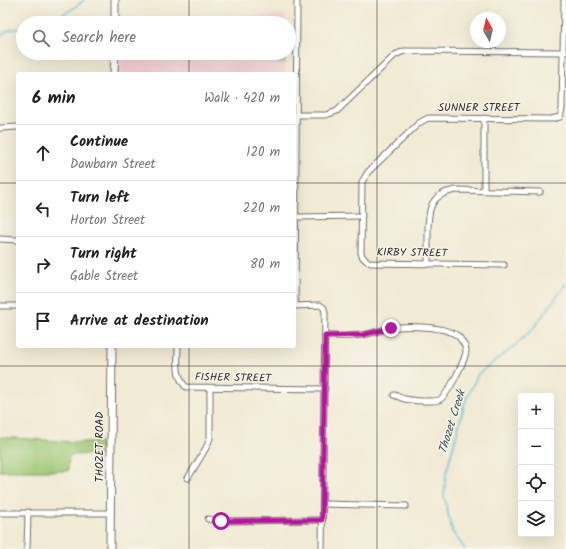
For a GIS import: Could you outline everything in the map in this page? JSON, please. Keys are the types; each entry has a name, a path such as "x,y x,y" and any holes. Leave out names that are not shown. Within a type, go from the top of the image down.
{"street":[{"path":"115,0 115,16"},
{"path":"297,0 296,216 362,216"},
{"path":"296,115 326,115 337,111 395,55 404,51 565,52 564,0"},
{"name":"SUNNER STREET","path":"362,216 362,187 365,176 419,123 428,118 551,119 560,117 562,109 565,52"},
{"path":"114,72 115,60"},
{"path":"484,118 484,191"},
{"path":"0,128 16,127"},
{"path":"428,264 429,210 433,202 440,196 450,191 540,192"},
{"name":"KIRBY STREET","path":"362,216 361,253 362,257 368,262 504,264"},
{"path":"0,240 16,240"},
{"path":"296,306 320,304 324,308 325,313 322,549"},
{"path":"0,306 16,306"},
{"path":"325,336 362,335 391,328 408,327 437,328 448,330 458,336 466,350 454,380 444,397 439,400 404,399 394,395"},
{"name":"THOZET ROAD","path":"110,549 112,348"},
{"name":"FISHER STREET","path":"178,348 178,374 180,381 186,387 325,389"},
{"path":"188,478 206,448 210,438 210,388"},
{"path":"323,504 406,506"},
{"path":"27,549 28,512"},
{"path":"0,513 111,513"},
{"path":"208,519 221,521 322,520"}],"shaded area":[{"path":"285,15 285,16 252,16"},
{"path":"121,60 284,60 284,72 121,72"}],"green space":[{"path":"272,60 285,60 285,63 272,63"},
{"path":"0,437 72,442 101,442 101,454 69,455 68,471 0,471"}],"waterway":[{"path":"60,16 84,0"},
{"path":"0,36 9,30 16,29"},
{"name":"Thozet Creek","path":"465,549 452,531 444,496 446,474 465,402 478,374 512,348 533,329 566,284"}],"route":[{"path":"221,521 322,520 325,336 362,335 391,328"}]}
